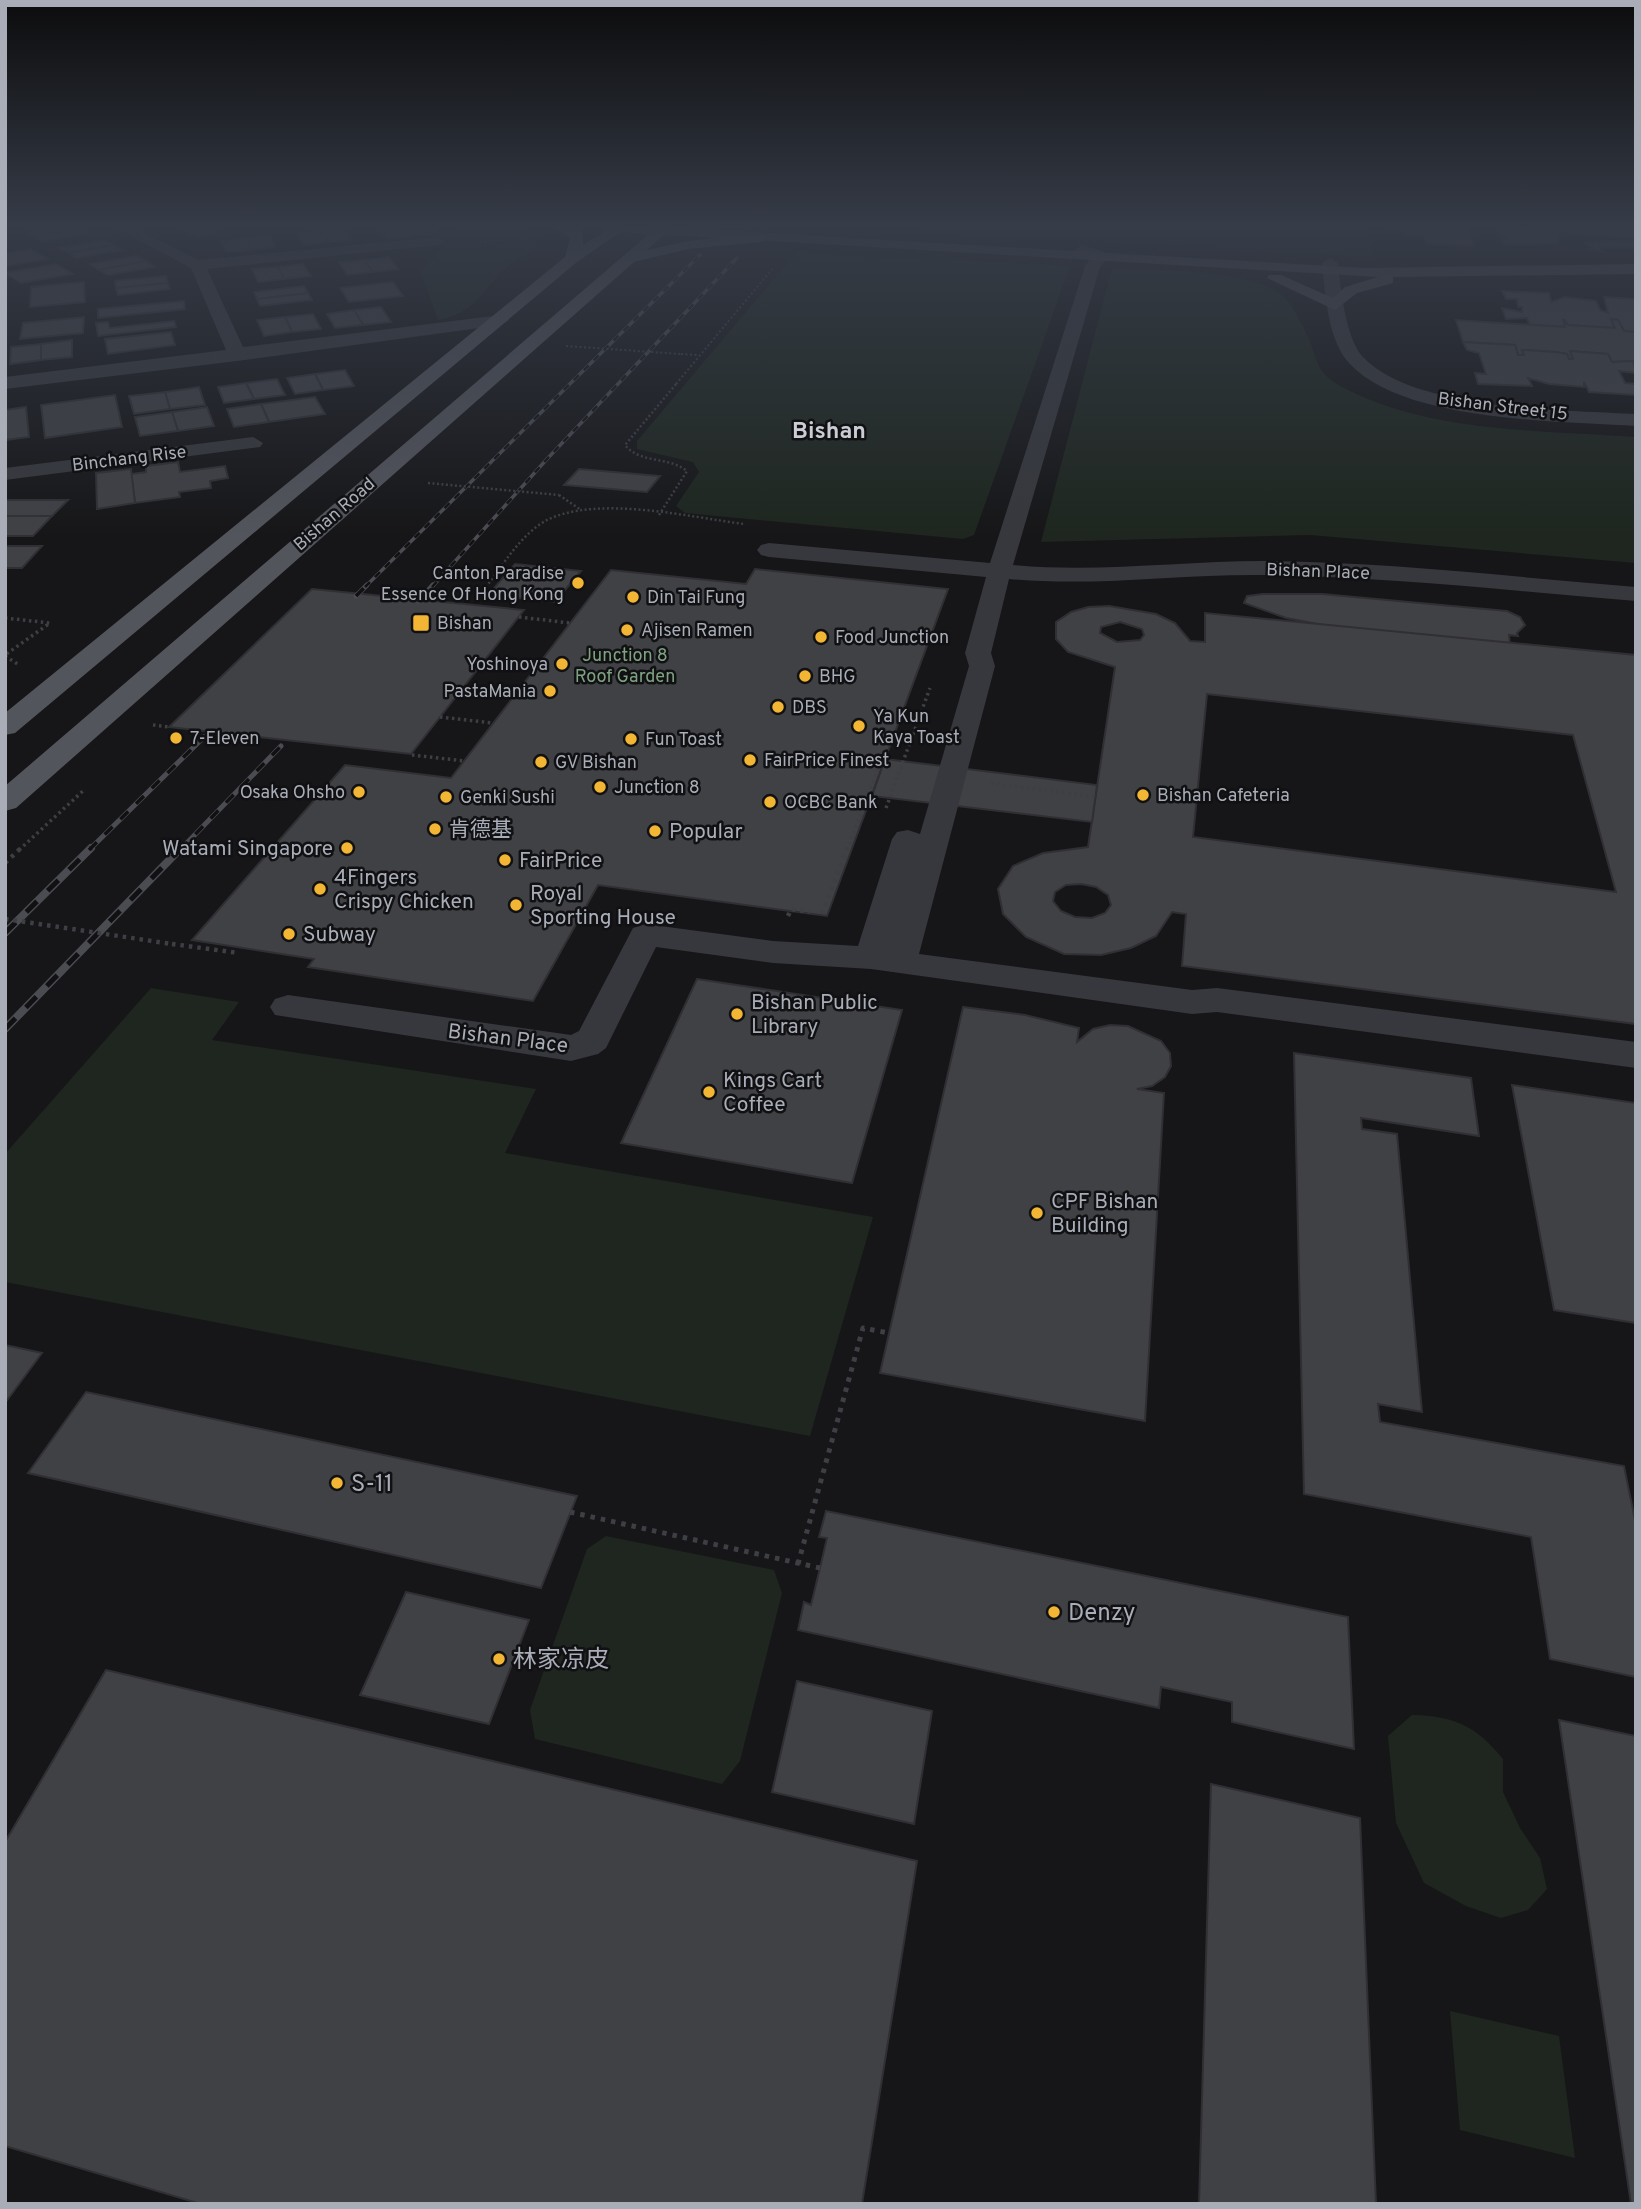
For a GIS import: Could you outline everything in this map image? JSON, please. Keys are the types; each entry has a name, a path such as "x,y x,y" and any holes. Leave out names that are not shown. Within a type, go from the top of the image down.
{"main road":[{"name":"Bishan Road","path":"5,727 488,331"},
{"name":"Bishan Road","path":"5,802 545,331"}],"street":[{"path":"230,331 237,356"},
{"path":"5,383 424,331"},
{"path":"885,960 982,666 978,653 1000,572 1073,331"},
{"name":"Bishan Street 15","path":"1344,331 1354,359 1376,376 1407,391 1458,404 1512,411 1636,420"},
{"path":"334,344 434,345 450,362"},
{"name":"Binchang Rise","path":"5,474 253,443"},
{"name":"Bishan Place","path":"769,550 1000,572 1101,576 1262,568 1346,571 1636,594"},
{"name":"Bishan Place","path":"288,1007 571,1048 585,1045 593,1039 645,934 773,952 885,960 1192,1002 1217,1000 1636,1055"},
{"name":"Bishan Place","path":"1192,1002 1217,1012 1636,1073"}],"path":[{"path":"659,515 687,471 669,460 637,455 628,451 625,445 719,331"},
{"path":"566,346 698,355"},
{"path":"428,483 559,495 581,510"},
{"path":"477,598 535,530 559,514 581,510 753,524"},
{"path":"519,617 570,623"},
{"path":"5,618 50,623 5,656 22,666"},
{"path":"885,809 932,685"},
{"path":"440,717 493,723"},
{"path":"152,725 169,727"},
{"path":"412,755 465,761"},
{"path":"787,919 791,909 823,914 878,769"},
{"path":"980,782 1096,797"},
{"path":"5,919 239,953"},
{"path":"799,1564 863,1328 888,1334"},
{"path":"570,1512 821,1568"}],"shaded area":[{"path":"730,331 1047,331 974,535 963,539 685,513 676,506 699,472 693,462 637,449 637,441"},
{"path":"1096,331 1305,331 1319,366 1328,378 1381,404 1416,415 1489,427 1636,437 1636,563 1310,535 1041,542"},
{"path":"151,988 239,1002 212,1040 536,1089 505,1153 873,1217 810,1436 5,1282 5,1154"},
{"path":"606,1536 774,1570 782,1593 740,1761 722,1784 535,1739 530,1710 587,1549"},
{"path":"1412,1715 1441,1718 1464,1725 1483,1738 1503,1759 1503,1792 1520,1828 1540,1858 1547,1889 1528,1910 1501,1918 1466,1906 1424,1883 1396,1823 1388,1736"},
{"path":"1450,2011 1559,2036 1575,2158 1460,2130"}],"building":[{"path":"21,331 83,331 83,333 20,339"},
{"path":"97,331 141,331 98,336"},
{"path":"262,331 292,332 264,336"},
{"path":"1460,331 1636,332 1636,361 1612,362 1608,354 1570,351 1573,359 1569,359 1567,354 1556,352 1522,350 1524,355 1518,355 1515,345 1463,342"},
{"path":"171,332 175,345 108,354 105,339"},
{"path":"72,340 72,357 41,360 41,344"},
{"path":"1463,342 1515,345 1518,355 1524,355 1522,350 1556,352 1567,354 1569,359 1573,359 1570,351 1608,354 1612,362 1633,361 1636,373 1619,371 1625,383 1636,384 1636,395 1589,392 1584,382 1584,387 1549,384 1528,378 1532,386 1478,384 1475,373 1486,374 1479,353 1467,350"},
{"path":"41,344 41,360 10,364 11,347"},
{"path":"345,370 354,386 323,390 315,374"},
{"path":"315,374 323,390 295,394 287,378"},
{"path":"277,379 285,395 254,399 246,383"},
{"path":"246,383 254,399 224,403 218,387"},
{"path":"199,387 205,405 170,409 165,392"},
{"path":"165,392 170,409 134,414 129,396"},
{"path":"115,395 122,427 45,438 41,405"},
{"path":"315,397 325,414 269,422 261,404"},
{"path":"261,404 269,422 234,427 227,409"},
{"path":"26,407 29,437 5,440 5,410"},
{"path":"207,407 214,426 178,431 172,412"},
{"path":"172,412 178,431 140,436 135,417"},
{"path":"178,462 180,472 225,466 228,478 210,481 211,488 179,492 180,497 135,503 131,474 146,472 146,466"},
{"path":"131,469 135,503 97,509 96,473"},
{"path":"579,469 660,476 647,492 564,485"},
{"path":"5,500 68,500 52,516 5,516"},
{"path":"5,516 52,516 33,536 5,536"},
{"path":"5,546 42,546 22,568 5,568"},
{"path":"515,564 581,571 555,602 488,595"},
{"name":"Junction 8","path":"755,569 948,589 827,916 598,885 533,1001 308,967 314,959 192,940 345,765 451,778 611,570 746,584"},
{"path":"312,589 524,610 411,754 169,727"},
{"path":"1322,594 1507,611 1520,617 1525,625 1517,633 1518,636 1509,635 1510,645 1333,627 1286,618 1244,603 1247,596"},
{"path":"1109,606 1156,614 1175,623 1190,641 1205,642 1205,613 1636,655 1636,1024 1182,966 1186,914 1172,912 1156,936 1131,948 1101,955 1064,954 1026,937 1003,914 998,889 1013,866 1043,853 1088,847 1115,667 1068,652 1056,639 1056,622 1071,612 1088,607","holes":["1120,622 1142,629 1144,635 1140,640 1117,642 1100,633 1101,627","1207,694 1573,735 1616,892 1193,837","1066,885 1096,887 1108,895 1111,905 1105,913 1092,918 1075,917 1061,911 1053,901 1055,892"]},
{"path":"885,759 1097,785 1092,822 872,796"},
{"path":"697,979 902,1010 852,1183 621,1143"},
{"name":"CPF Bishan Building","path":"963,1007 1025,1015 1079,1028 1077,1042 1093,1029 1110,1025 1128,1026 1161,1041 1170,1053 1171,1066 1165,1077 1152,1086 1137,1089 1164,1093 1145,1421 880,1373"},
{"path":"1294,1053 1471,1078 1479,1136 1361,1118 1362,1129 1397,1134 1422,1412 1378,1404 1380,1422 1624,1466 1636,1525 1636,1677 1550,1659 1531,1537 1304,1494"},
{"path":"1512,1085 1636,1103 1636,1323 1554,1310"},
{"path":"5,1345 42,1353 5,1403"},
{"path":"86,1392 577,1496 541,1588 28,1473"},
{"path":"826,1511 1348,1617 1354,1749 1232,1722 1232,1702 1161,1687 1159,1708 798,1630 804,1602 811,1605 820,1568 827,1538 819,1537"},
{"path":"406,1592 529,1620 489,1724 360,1695"},
{"path":"106,1670 917,1861 862,2204 201,2204 5,2146 5,1842"},
{"path":"797,1681 932,1711 914,1824 772,1792"},
{"path":"1559,1720 1636,1736 1636,2204 1631,2204"},
{"path":"1211,1784 1360,1818 1376,2204 1199,2204"}],"railway":[{"path":"365,587 623,331"},
{"path":"432,587 547,459 668,331"},
{"path":"419,601 433,585"},
{"path":"356,596 365,587"},
{"path":"89,850 204,737"},
{"path":"180,850 281,746"},
{"path":"5,933 91,848"},
{"path":"5,1029 181,848"}],"place":[{"name":"Canton Paradise Essence Of Hong Kong","path":"578,583"},
{"name":"Din Tai Fung","path":"633,597"},
{"name":"Bishan","path":"421,623"},
{"name":"Ajisen Ramen","path":"627,630"},
{"name":"Food Junction","path":"821,637"},
{"name":"Yoshinoya","path":"562,664"},
{"name":"BHG","path":"805,676"},
{"name":"PastaMania","path":"550,691"},
{"name":"DBS","path":"778,707"},
{"name":"Ya Kun Kaya Toast","path":"859,726"},
{"name":"7-Eleven","path":"176,738"},
{"name":"Fun Toast","path":"631,739"},
{"name":"FairPrice Finest","path":"750,760"},
{"name":"GV Bishan","path":"541,762"},
{"name":"Junction 8","path":"600,787"},
{"name":"Osaka Ohsho","path":"359,792"},
{"name":"Bishan Cafeteria","path":"1143,795"},
{"name":"Genki Sushi","path":"446,797"},
{"name":"OCBC Bank","path":"770,802"},
{"name":"肯德基","path":"435,829"},
{"name":"Popular","path":"655,831"},
{"name":"Watami Singapore","path":"347,848"},
{"name":"FairPrice","path":"505,860"},
{"name":"4Fingers Crispy Chicken","path":"320,889"},
{"name":"Royal Sporting House","path":"516,905"},
{"name":"Subway","path":"289,934"},
{"name":"Bishan Public Library","path":"737,1014"},
{"name":"Kings Cart Coffee","path":"709,1092"},
{"name":"CPF Bishan Building","path":"1037,1213"},
{"name":"S-11","path":"337,1483"},
{"name":"Denzy","path":"1054,1612"},
{"name":"林家凉皮","path":"499,1659"}],"district":[{"name":"Bishan","path":"829,430"}],"park label":[{"name":"Junction 8 Roof Garden","path":"625,665"}]}
